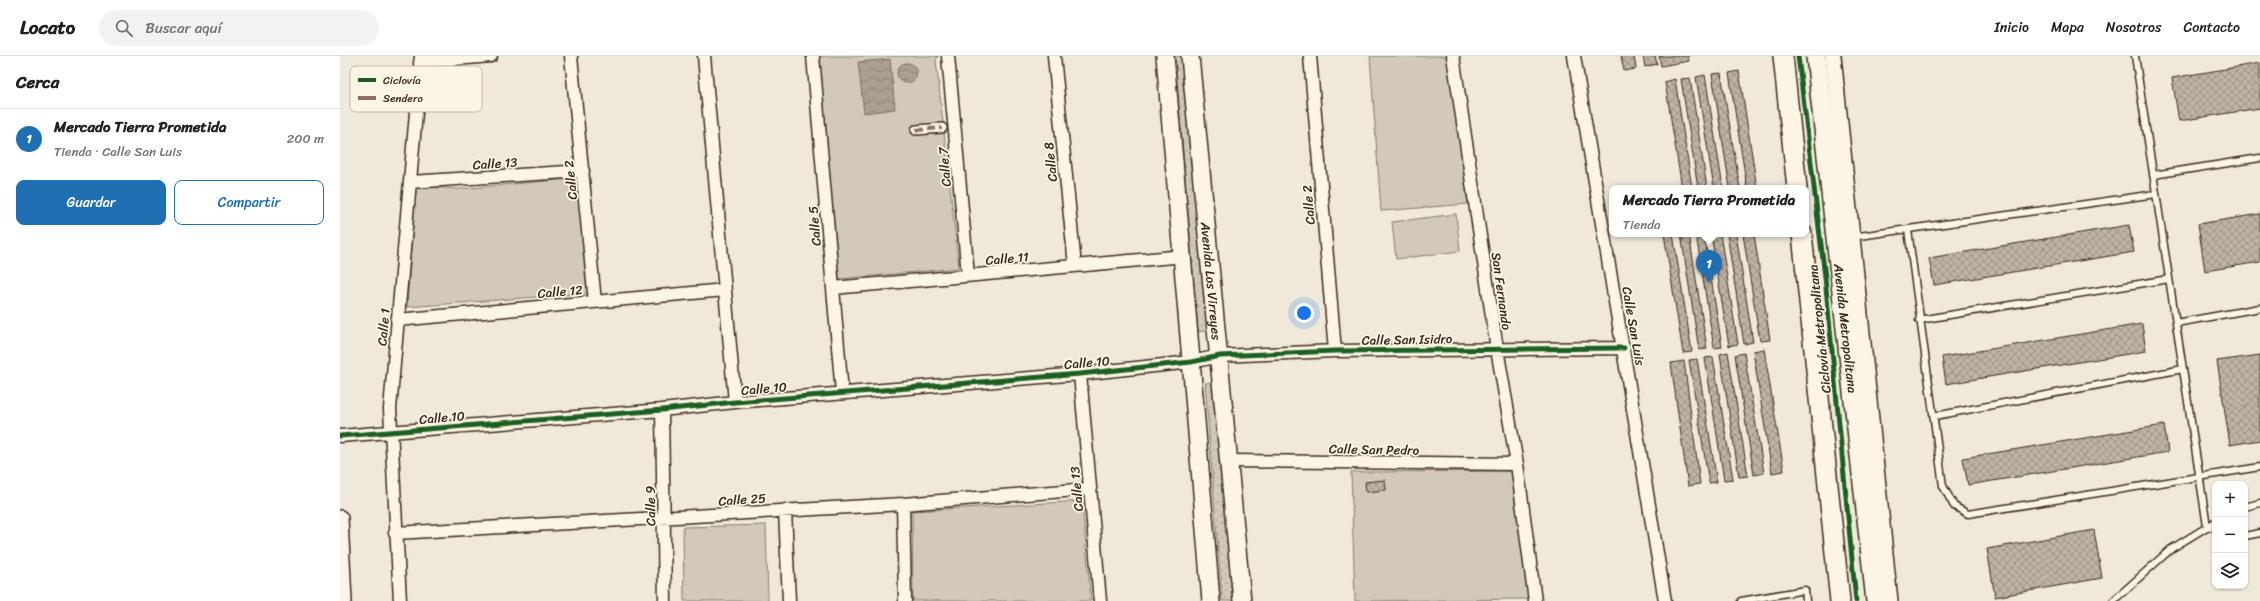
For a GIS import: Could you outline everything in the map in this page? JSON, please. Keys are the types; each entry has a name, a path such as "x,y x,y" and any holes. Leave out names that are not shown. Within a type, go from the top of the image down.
{"main road":[{"name":"Avenida Los Virreyes","path":"1165,56 1184,256 1191,362 1211,601"},
{"name":"Avenida Los Virreyes","path":"1190,56 1220,356 1242,601"},
{"path":"1783,56 1797,185"},
{"name":"Avenida Metropolitana","path":"1816,56 1876,601"},
{"path":"1802,237 1840,601"}],"street":[{"path":"421,59 491,56"},
{"name":"Calle 2","path":"571,56 595,302"},
{"path":"704,56 735,402"},
{"name":"Calle 5","path":"813,56 842,393"},
{"name":"Calle 7","path":"948,56 968,276"},
{"name":"Calle 8","path":"1054,56 1075,266"},
{"name":"Calle 2","path":"1310,56 1335,351"},
{"name":"San Fernando","path":"1453,56 1497,349 1517,464 1535,601"},
{"name":"Calle San Luis","path":"1574,56 1624,348 1665,601"},
{"name":"Avenida Metropolitana","path":"1832,56 1890,601"},
{"name":"Calle 1","path":"400,601 390,433 397,320 416,112"},
{"path":"916,130 942,128"},
{"name":"Calle 13","path":"410,182 583,170"},
{"name":"Calle 11","path":"833,288 1184,256"},
{"name":"Calle 12","path":"397,320 725,290"},
{"name":"Calle San Isidro","path":"1191,362 1220,356 1335,351 1624,348"},
{"name":"Calle 10","path":"340,436 1080,374 1191,362"},
{"name":"Calle 13","path":"1080,374 1100,601"},
{"name":"Calle 9","path":"662,410 665,601"},
{"name":"Calle San Pedro","path":"1230,461 1517,464"},
{"name":"Calle 25","path":"396,532 664,519 785,510 903,504 1090,489"},
{"path":"903,504 905,601"},
{"path":"785,510 789,601"},
{"path":"340,518 344,601"}],"lane":[{"path":"2135,56 2207,526"},
{"path":"2153,175 2260,158"},
{"path":"1852,238 2156,194"},
{"path":"1908,230 1943,486 1954,506 1968,514 2260,467"},
{"path":"1920,320 2169,279"},
{"path":"2176,323 2260,308"},
{"path":"1934,416 2183,369"},
{"path":"2248,506 2260,503"},
{"path":"2112,601 2171,549 2212,524"},
{"path":"2207,526 2212,527"},
{"path":"2248,535 2260,533"},
{"path":"1741,601 1805,590 1806,601"},
{"path":"1784,594 1785,601"}],"shaded area":[{"path":"818,56 938,56 936,60 959,268 839,279"},
{"path":"1175,56 1188,56 1212,330 1198,332"},
{"path":"1370,56 1448,56 1468,204 1381,211"},
{"path":"580,178 589,293 407,307 415,186 458,189"},
{"path":"1456,214 1460,251 1396,259 1392,222"},
{"path":"1217,382 1236,601 1222,601 1205,383"},
{"path":"1512,471 1528,599 1355,601 1351,472"},
{"path":"1082,501 1091,601 913,601 912,511"},
{"path":"766,525 768,601 684,601 683,527"}],"water":[{"path":"890,59 895,109 864,113 858,62"},
{"path":"907,63 914,66 917,73 914,80 907,83 900,80 897,73 900,66"}],"building":[{"path":"1621,56 1634,56 1636,69 1624,71"},
{"path":"1643,56 1655,56 1657,64 1645,67"},
{"path":"1659,56 1688,56 1689,61 1661,66"},
{"path":"2260,63 2260,108 2179,121 2172,78"},
{"path":"1739,71 1757,185 1747,185 1729,73"},
{"path":"1721,73 1740,185 1730,185 1712,74"},
{"path":"1705,75 1723,185 1714,185 1696,77"},
{"path":"1690,78 1707,185 1698,185 1681,79"},
{"path":"1675,79 1692,185 1682,185 1665,82"},
{"path":"2260,214 2260,262 2205,271 2198,224"},
{"path":"2129,225 2134,252 1934,285 1929,258"},
{"path":"1664,237 1673,237 1692,352 1683,353"},
{"path":"1681,237 1689,237 1707,349 1699,350"},
{"path":"1696,237 1704,237 1722,347 1714,348"},
{"path":"1711,237 1720,237 1738,344 1729,346"},
{"path":"1727,237 1736,237 1753,342 1744,344"},
{"path":"1743,237 1754,237 1770,340 1760,341"},
{"path":"2142,324 2146,351 1946,384 1942,357"},
{"path":"1764,349 1784,471 1772,473 1753,351"},
{"path":"1728,352 1748,476 1739,477 1720,354"},
{"path":"1744,353 1764,473 1754,475 1735,355"},
{"path":"2260,355 2260,440 2230,445 2217,361"},
{"path":"1713,357 1733,479 1724,480 1705,358"},
{"path":"1697,359 1717,482 1709,483 1689,360"},
{"path":"1684,361 1700,484 1688,486 1671,363"},
{"path":"2164,425 2168,452 1968,485 1963,458"},
{"path":"1385,480 1386,490 1366,492 1365,482"},
{"path":"2094,530 2102,578 1995,597 1987,549"}],"marked path":[{"path":"916,130 942,128"}],"cycle path":[{"name":"Ciclovía Metropolitana","path":"1798,56 1825,277 1856,601"},
{"path":"340,436 1080,374 1191,362 1220,356 1335,351 1624,348"}],"place":[{"name":"Mercado Tierra Prometida","path":"1709,283"}]}
